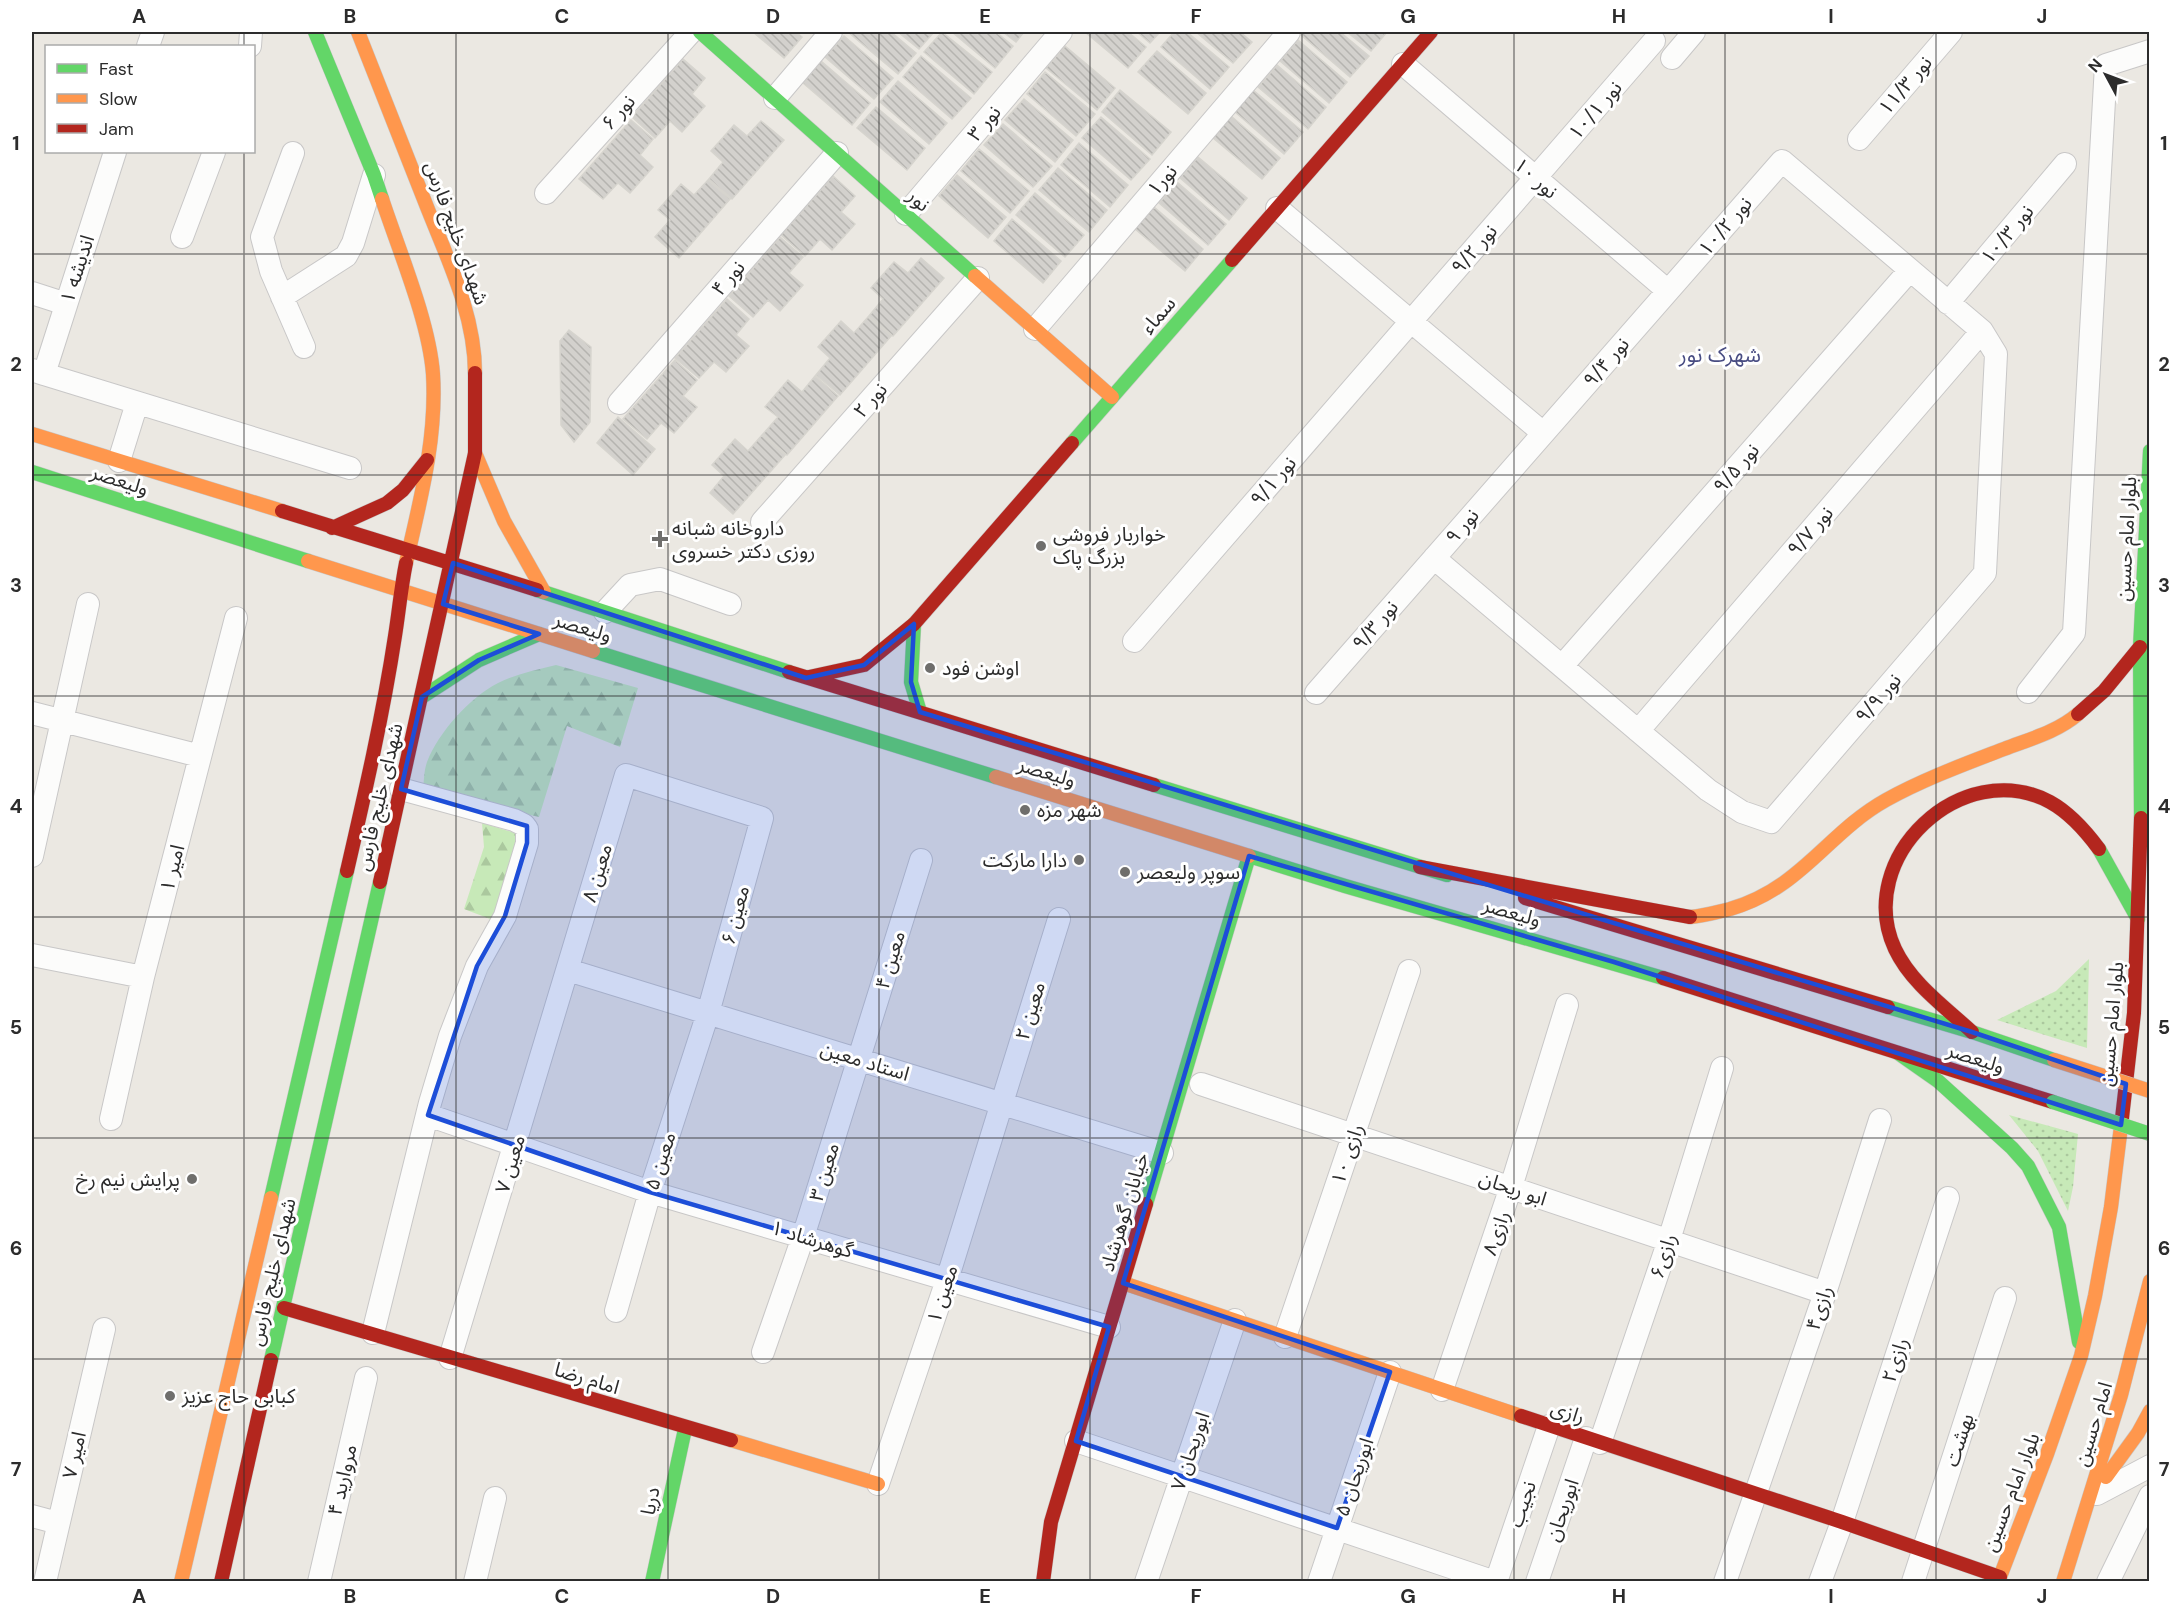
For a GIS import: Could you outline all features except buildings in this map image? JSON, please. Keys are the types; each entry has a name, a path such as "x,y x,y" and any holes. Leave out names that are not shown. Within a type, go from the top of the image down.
{"main road":[{"name":"شهدای خلیج فارس","path":"181,1581 362,808 395,636 400,590 430,457 433,424 433,373 425,333 374,176 315,32"},
{"name":"شهدای خلیج فارس","path":"221,1581 453,563 475,453 475,355 467,314 452,269 358,32"},
{"name":"نور","path":"700,32 1112,397"},
{"name":"سماء","path":"806,678 864,665 914,624 1431,32"},
{"name":"ولیعصر","path":"32,434 332,528 409,549 806,678 1420,867 1972,1032 2150,1091"},
{"name":"بلوار امام حسین","path":"1999,1579 2047,1454 2081,1356 2096,1296 2111,1207 2134,1012 2141,846 2140,647 2150,452"},
{"path":"475,453 504,521 544,592"},
{"path":"332,528 387,503 403,490 430,457"},
{"name":"ولیعصر","path":"32,472 443,604 1345,886 1614,962 2150,1134"},
{"path":"914,624 911,682 920,712"},
{"path":"422,697 479,660 539,634"},
{"path":"1420,867 1692,917 1741,907 1781,886 1799,873 1836,837 1871,809 1900,792 2060,728 2105,692 2140,647"},
{"path":"1972,1032 1918,982 1900,957 1890,937 1886,914 1887,882 1909,838 1925,820 1945,806 1967,795 1990,791 2016,791 2048,801 2076,821 2086,833 2106,860 2138,919"},
{"name":"خیابان گوهرشاد","path":"1043,1581 1051,1522 1249,856"},
{"path":"1898,1053 1938,1081 1993,1129 2028,1166 2059,1227 2081,1356"},
{"name":"امام حسین","path":"2068,1580 2136,1345 2150,1281"},
{"name":"رازی","path":"1123,1283 1842,1522 1999,1579"},
{"name":"امام رضا","path":"284,1308 685,1429 878,1484"},
{"path":"2091,1498 2138,1433 2150,1411"},
{"name":"دریا","path":"652,1581 685,1429"}],"street":[{"name":"نور ۶","path":"546,193 691,32"},
{"path":"775,98 831,32"},
{"name":"نور ۳","path":"906,214 1062,32"},
{"name":"نور۱","path":"1035,328 1289,32"},
{"path":"1672,58 1694,32"},
{"name":"نور ۱۱/۳","path":"1859,139 1952,32"},
{"name":"نور ۱۰/۱","path":"1536,178 1654,41"},
{"path":"2028,692 2074,633 2106,64 2150,51"},
{"name":"نور ۱۰","path":"1403,64 1668,291"},
{"name":"اندیشه ۱","path":"38,372 66,304 115,153"},
{"path":"182,237 214,153"},
{"path":"293,153 262,237 271,271 304,347"},
{"name":"نور ۴","path":"619,403 837,153"},
{"name":"نور ۱۰/۲","path":"1668,291 1782,161 1910,270"},
{"name":"نور ۱۰/۳","path":"1948,303 2065,164"},
{"path":"282,297 346,256 354,243 374,176"},
{"name":"نور ۹/۲","path":"1412,321 1536,178"},
{"path":"1277,208 1543,433"},
{"path":"1910,270 1982,331"},
{"name":"نور ۹/۵","path":"1562,666 1910,270"},
{"name":"نور ۲","path":"762,522 978,278"},
{"name":"نور ۹/۴","path":"1543,433 1668,291"},
{"path":"32,293 66,304"},
{"name":"نور ۹/۱","path":"1134,641 1412,321"},
{"name":"نور ۹/۹","path":"1771,822 1985,573 1996,354 1982,331"},
{"name":"نور ۹/۷","path":"1638,731 1982,331"},
{"path":"38,372 350,468"},
{"path":"119,461 137,403"},
{"name":"نور ۹","path":"1543,433 1434,558 1708,790 1742,812 1771,822"},
{"name":"نور ۹/۳","path":"1316,693 1434,558"},
{"path":"606,612 630,585 660,579 730,604"},
{"path":"32,856 88,604"},
{"name":"امیر ۱","path":"111,1119 144,977 236,618"},
{"path":"32,713 200,756"},
{"name":"معین ۶","path":"626,775 762,818 708,1013"},
{"name":"معین ۸","path":"568,970 626,775"},
{"path":"373,1333 450,1036 477,966 505,916 527,843 527,829 514,820 401,789"},
{"name":"معین ۴","path":"859,1059 921,860"},
{"name":"معین ۲","path":"1002,1103 1059,919"},
{"path":"32,955 144,977"},
{"name":"استاد معین","path":"568,970 1162,1153"},
{"name":"معین ۷","path":"450,1358 568,970"},
{"name":"رازی ۱۰","path":"1285,1337 1409,971"},
{"name":"رازی۸","path":"1442,1390 1511,1188 1567,1005"},
{"name":"معین ۵","path":"616,1311 650,1192 708,1013"},
{"name":"معین ۳","path":"763,1352 803,1237 859,1059"},
{"name":"رازی۶","path":"1593,1441 1669,1240 1722,1068"},
{"name":"ابو ریحان","path":"1201,1084 1825,1293"},
{"name":"معین ۱","path":"878,1484 947,1280 1002,1103"},
{"name":"گوهرشاد ۱","path":"428,1115 650,1192 1109,1327"},
{"name":"رازی۴","path":"1725,1581 1825,1293 1880,1120"},
{"name":"رازی۲","path":"1820,1581 1842,1522 1948,1198"},
{"name":"بهشت","path":"1913,1581 2005,1298"},
{"name":"ابوریحان ۷","path":"1146,1581 1234,1320"},
{"name":"امیر ۷","path":"45,1581 104,1329"},
{"name":"ابوریحان ۵","path":"1319,1581 1390,1372"},
{"name":"مروارید ۴","path":"319,1581 366,1378"},
{"name":"نجیب","path":"1496,1581 1549,1426"},
{"path":"1076,1441 1496,1581"},
{"name":"ابوریحان","path":"1537,1581 1593,1441"},
{"path":"2091,1498 2150,1466"},
{"path":"2108,1581 2150,1496"},
{"path":"475,1581 495,1498"},
{"path":"32,1516 58,1523"}],"highlighted area":[{"path":"453,563 806,678 864,665 914,624 911,682 920,712 1972,1032 2126,1084 2121,1125 1614,962 1249,856 1123,1283 1390,1372 1337,1528 1076,1441 1109,1327 650,1192 428,1115 477,966 505,916 527,843 527,826 401,789 422,697 479,660 539,634 443,604"}],"green space":[{"path":"556,665 638,688 620,747 567,726 539,817 423,790 426,765 432,751 447,728 476,697 498,683"},
{"path":"482,823 522,835 498,922 464,909 484,847"},
{"path":"2089,959 2087,1048 1997,1020 2056,991"},
{"path":"2009,1115 2078,1134 2073,1187 2068,1211 2038,1151"}],"traffic: fast":[{"path":"315,32 382,199"},
{"path":"700,32 975,276"},
{"path":"1072,443 1232,260"},
{"path":"2141,818 2140,647 2150,451"},
{"path":"32,472 308,561"},
{"path":"537,590 789,672"},
{"path":"914,624 911,682 920,712"},
{"path":"422,697 479,660 539,634"},
{"path":"593,651 996,777"},
{"path":"1154,785 1447,875"},
{"path":"2099,849 2138,919"},
{"path":"1249,856 1663,978"},
{"path":"1146,1204 1249,856"},
{"path":"271,1198 347,871"},
{"path":"271,1360 380,882"},
{"path":"1888,1007 2054,1060"},
{"path":"1898,1053 1938,1081 2012,1148 2028,1166 2059,1227 2079,1342"},
{"path":"2053,1102 2150,1134"},
{"path":"652,1582 685,1429"}],"traffic: slow":[{"path":"358,32 459,288 474,351 475,373"},
{"path":"382,199 420,309 433,374 434,398 430,446 406,563"},
{"path":"975,276 1112,397"},
{"path":"32,434 282,511"},
{"path":"475,453 504,521 544,592"},
{"path":"308,561 593,651"},
{"path":"1690,917 1730,909 1755,900 1795,874 1865,813 1886,800 1945,772 2052,730 2078,714"},
{"path":"996,777 1249,856"},
{"path":"2054,1060 2150,1091"},
{"path":"1998,1582 2047,1454 2081,1356 2095,1296 2111,1207 2122,1118"},
{"path":"181,1582 271,1198"},
{"path":"2063,1582 2121,1395 2150,1281"},
{"path":"1123,1283 1521,1416"},
{"path":"2106,1477 2138,1433 2150,1411"},
{"path":"731,1440 878,1484"}],"traffic: jam":[{"path":"1232,260 1431,32"},
{"path":"380,882 475,453 475,373"},
{"path":"809,677 864,665 914,624 1072,443"},
{"path":"332,528 387,503 403,490 427,460"},
{"path":"282,511 537,590"},
{"path":"347,871 385,695 406,563"},
{"path":"2078,714 2104,691 2140,647"},
{"path":"789,672 1154,785"},
{"path":"1972,1032 1919,984 1895,949 1886,915 1889,881 1902,850 1924,824 1951,804 1983,792 2016,791 2057,806 2077,822 2099,849"},
{"path":"2122,1118 2134,1013 2141,818"},
{"path":"1420,867 1690,917"},
{"path":"1525,898 1888,1007"},
{"path":"1663,978 2053,1102"},
{"path":"1043,1582 1051,1522 1146,1204"},
{"path":"284,1308 731,1440"},
{"path":"221,1582 271,1360"},
{"path":"1521,1416 2000,1577"}],"place":[{"name":"داروخانه شبانه روزی دکتر خسروی","path":"660,539"},
{"name":"خواربار فروشی بزرگ پاک","path":"1041,546"},
{"name":"اوشن فود","path":"930,668"},
{"name":"شهر مزه","path":"1025,810"},
{"name":"دارا مارکت","path":"1079,860"},
{"name":"سوپر ولیعصر","path":"1125,872"},
{"name":"پرایش نیم رخ","path":"192,1179"},
{"name":"کبابی حاج عزیز","path":"170,1396"}],"district":[{"name":"شهرک نور","path":"1720,355"}]}
